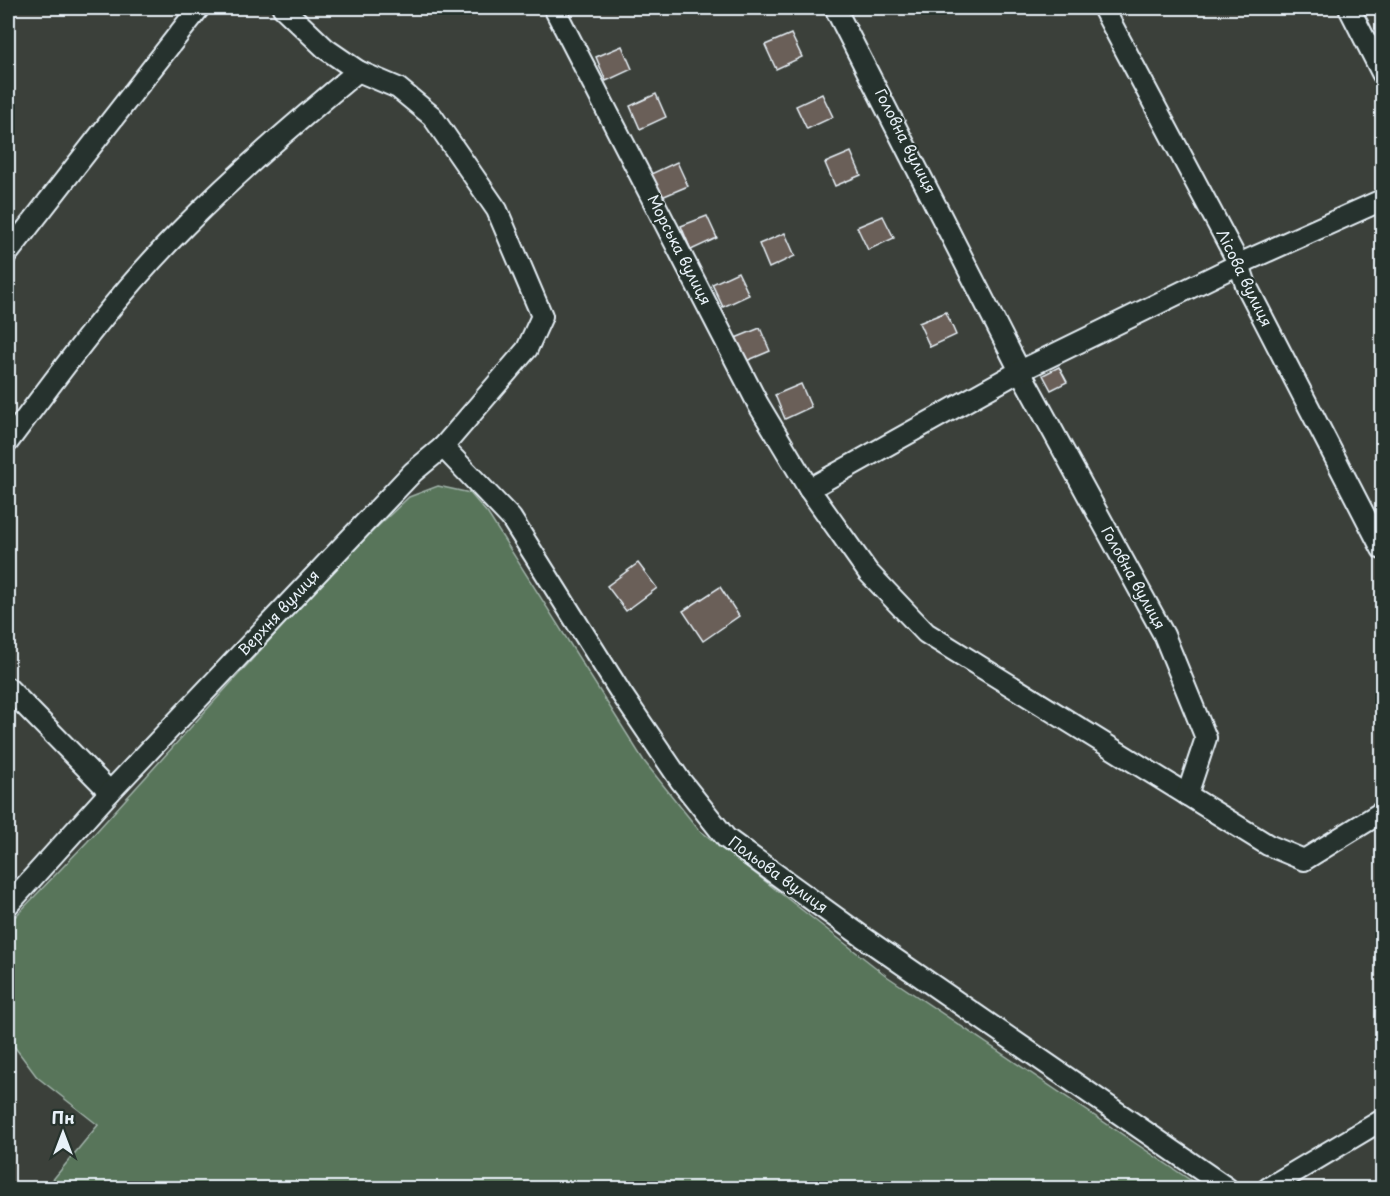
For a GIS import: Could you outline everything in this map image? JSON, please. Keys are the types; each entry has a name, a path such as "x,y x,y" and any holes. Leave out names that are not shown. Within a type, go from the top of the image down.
{"street":[{"path":"8,253 199,8"},
{"path":"8,442 100,320 183,227 294,125 358,72 326,49 283,8"},
{"name":"Морська вулиця","path":"554,8 758,404 809,489 867,572 926,633 1268,844 1304,860 1383,812"},
{"name":"Головна вулиця","path":"835,8 1020,371 1164,635 1206,738 1187,795"},
{"name":"Лісова вулиця","path":"1103,8 1239,264 1246,285 1383,549"},
{"path":"1348,8 1383,73"},
{"name":"Верхня вулиця","path":"8,905 110,792 413,472 443,447 526,349 542,316 497,210 432,116 398,88 358,72"},
{"path":"809,489 1020,371 1239,264 1383,200"},
{"name":"Польова вулиця","path":"443,447 512,518 621,693 680,780 726,838 863,937 1227,1188"},
{"path":"8,688 110,792"},
{"path":"1268,1188 1383,1120"}],"path":[{"path":"400,10 405,8"}],"green space":[{"path":"438,486 470,493 488,514 644,761 698,829 888,977 1202,1188 46,1188 98,1125 37,1077 8,1038 8,924 87,842 342,560 409,497"}],"building":[{"path":"791,34 802,57 776,69 765,45"},
{"path":"622,46 632,69 606,81 596,57"},
{"path":"656,94 666,117 640,129 630,106"},
{"path":"822,94 833,117 807,129 796,106"},
{"path":"851,152 861,175 835,186 825,163"},
{"path":"677,162 688,186 662,197 651,174"},
{"path":"707,216 717,238 691,250 681,226"},
{"path":"883,216 894,238 868,250 857,227"},
{"path":"785,233 795,256 769,268 759,244"},
{"path":"738,272 749,295 723,307 712,284"},
{"path":"946,312 956,335 930,347 919,323"},
{"path":"760,328 770,351 744,362 733,339"},
{"path":"1059,367 1067,382 1051,390 1043,375"},
{"path":"801,384 811,407 785,419 775,395"},
{"path":"638,563 657,588 626,611 607,586"},
{"path":"720,587 739,616 703,641 683,611"}]}
